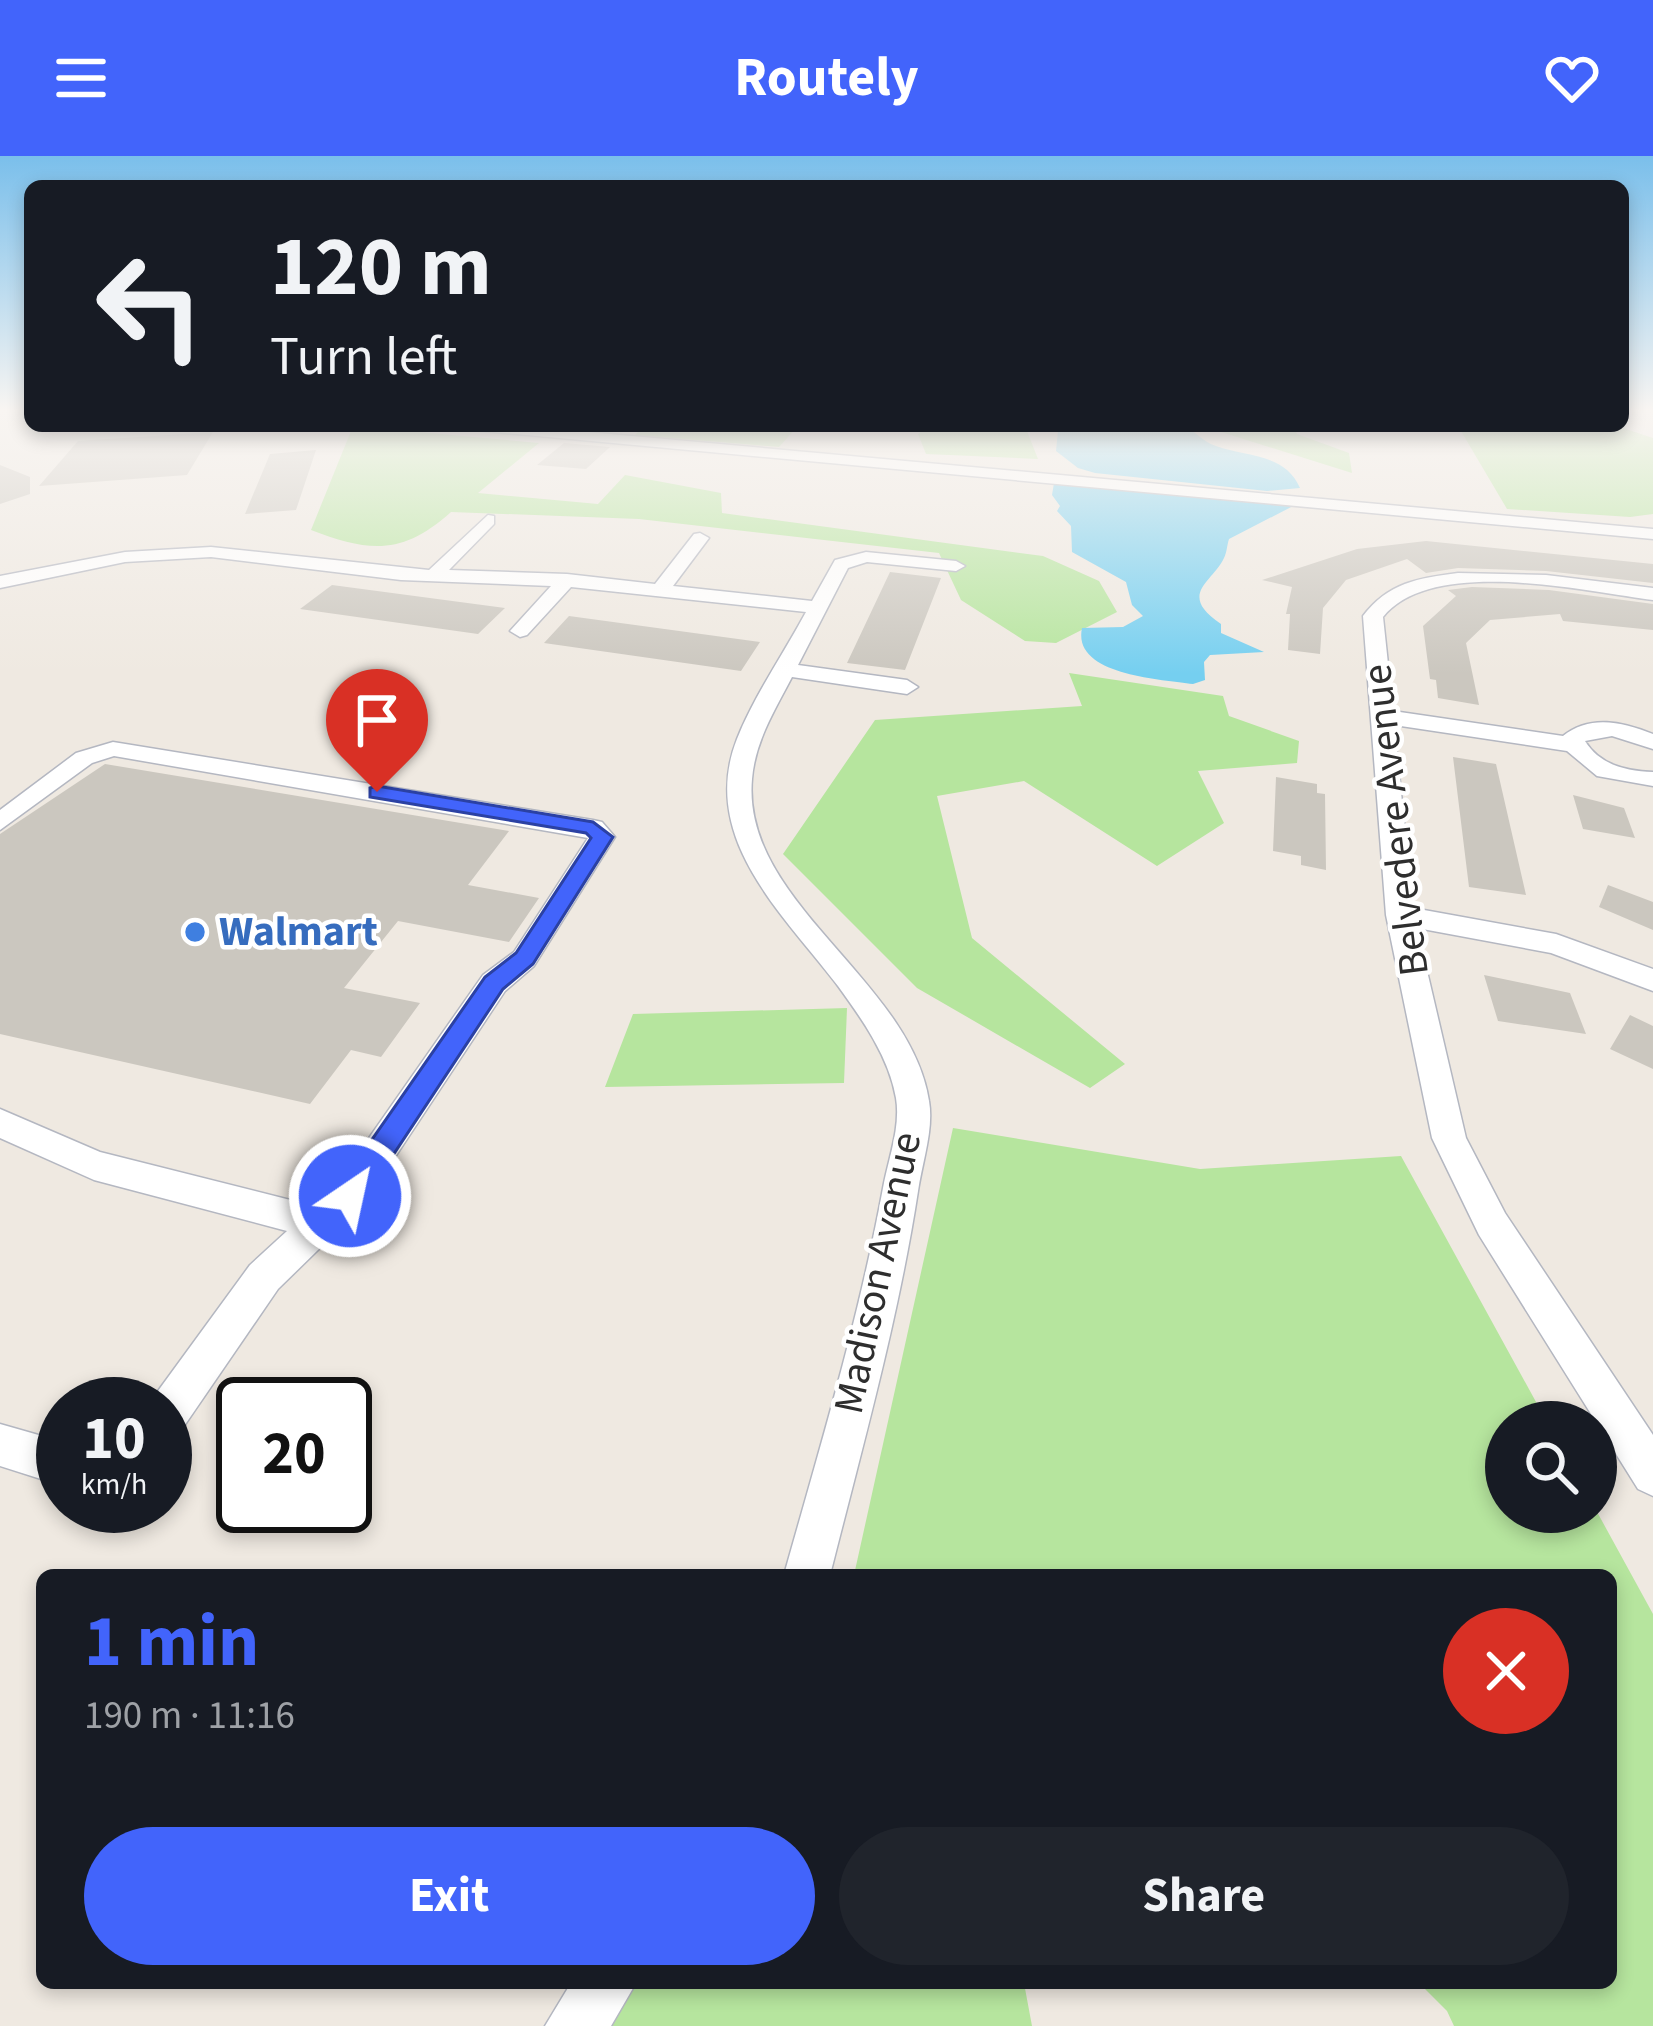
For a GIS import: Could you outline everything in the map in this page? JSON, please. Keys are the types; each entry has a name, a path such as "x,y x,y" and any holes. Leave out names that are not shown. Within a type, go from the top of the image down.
{"street":[{"path":"1274,499 1653,534"},
{"path":"427,582 488,520"},
{"path":"669,596 700,538"},
{"path":"0,582 125,557 195,552 427,582 458,576 566,580 701,602 817,607"},
{"path":"531,578 552,555"},
{"path":"520,631 584,558"},
{"name":"Madison Avenue","path":"808,1569 898,1207 914,1102 896,1050 863,997 774,890 750,847 738,807 737,771 841,564 849,559 956,566"},
{"name":"Belvedere Avenue","path":"1653,594 1468,578 1422,581 1380,601 1373,616 1400,915 1442,1114 1460,1164 1492,1223 1653,1474"},
{"path":"785,670 907,687"},
{"path":"1381,716 1574,745 1584,758 1606,770 1653,779"},
{"path":"1574,745 1577,734 1592,729 1628,732 1653,742"},
{"path":"0,822 84,758 113,749 570,824 601,833 602,842 524,958 494,983 350,1196 263,1277 192,1378"},
{"path":"1400,915 1556,944 1653,980"},
{"path":"0,1123 94,1165 322,1224"},
{"path":"0,1445 36,1456"},
{"path":"574,2026 602,1989"}],"green space":[{"path":"323,499 546,499 598,504 602,499 721,499 722,513 1043,556 1099,581 1117,612 1056,643 1025,641 961,600 939,553 639,519 451,512 417,536 384,546 350,543 311,530"},
{"path":"1501,499 1653,499 1653,514 1630,517 1507,509"},
{"path":"1069,673 1223,696 1229,716 1299,741 1297,763 1198,771 1224,823 1157,866 1024,781 937,796 972,938 1125,1064 1090,1088 917,988 783,854 875,720 1082,706"},
{"path":"847,1008 844,1083 605,1087 633,1014"},
{"path":"953,1128 1200,1169 1401,1156 1535,1401 1485,1401 1485,1533 1609,1533 1653,1614 1653,2026 1454,2026 1447,2011 1425,1989 1617,1989 1617,1569 855,1569"},
{"path":"622,1989 1025,1989 1032,2026 596,2026"}],"water":[{"path":"1055,499 1242,499 1297,504 1229,539 1224,558 1199,597 1208,614 1221,624 1221,633 1264,652 1210,655 1204,662 1205,680 1193,684 1121,672 1090,656 1082,628 1123,627 1143,616 1132,605 1126,582 1072,552 1071,526 1057,511 1060,506"}],"building":[{"path":"251,499 300,499 296,510 245,514"},
{"path":"1426,541 1653,564 1653,583 1546,571 1458,568 1426,573 1407,559 1346,580 1323,608 1320,654 1288,650 1290,614 1286,614 1292,587 1262,580 1357,549"},
{"path":"890,572 941,578 905,670 847,663"},
{"path":"332,585 505,608 478,634 300,609"},
{"path":"1448,590 1549,590 1653,604 1653,630 1563,621 1560,614 1490,620 1466,643 1479,705 1438,698 1436,680 1430,679 1423,626 1456,596"},
{"path":"569,616 760,642 741,671 544,643"},
{"path":"1453,757 1496,764 1526,895 1469,887"},
{"name":"Walmart","path":"105,764 509,831 468,885 539,898 509,942 398,921 344,988 420,1003 381,1057 351,1050 310,1104 0,1034 0,834"},
{"path":"1276,777 1317,784 1317,793 1325,794 1326,870 1301,865 1301,856 1273,851"},
{"path":"1573,795 1624,808 1635,838 1583,829"},
{"path":"1608,885 1653,902 1653,930 1599,907"},
{"path":"1484,975 1570,993 1586,1034 1498,1021"},
{"path":"1630,1015 1653,1026 1653,1069 1610,1049"}],"place":[{"name":"Walmart","path":"195,932"}],"route":[{"path":"350,1196 494,983 524,958 602,842 601,833 593,828 377,792"}]}
